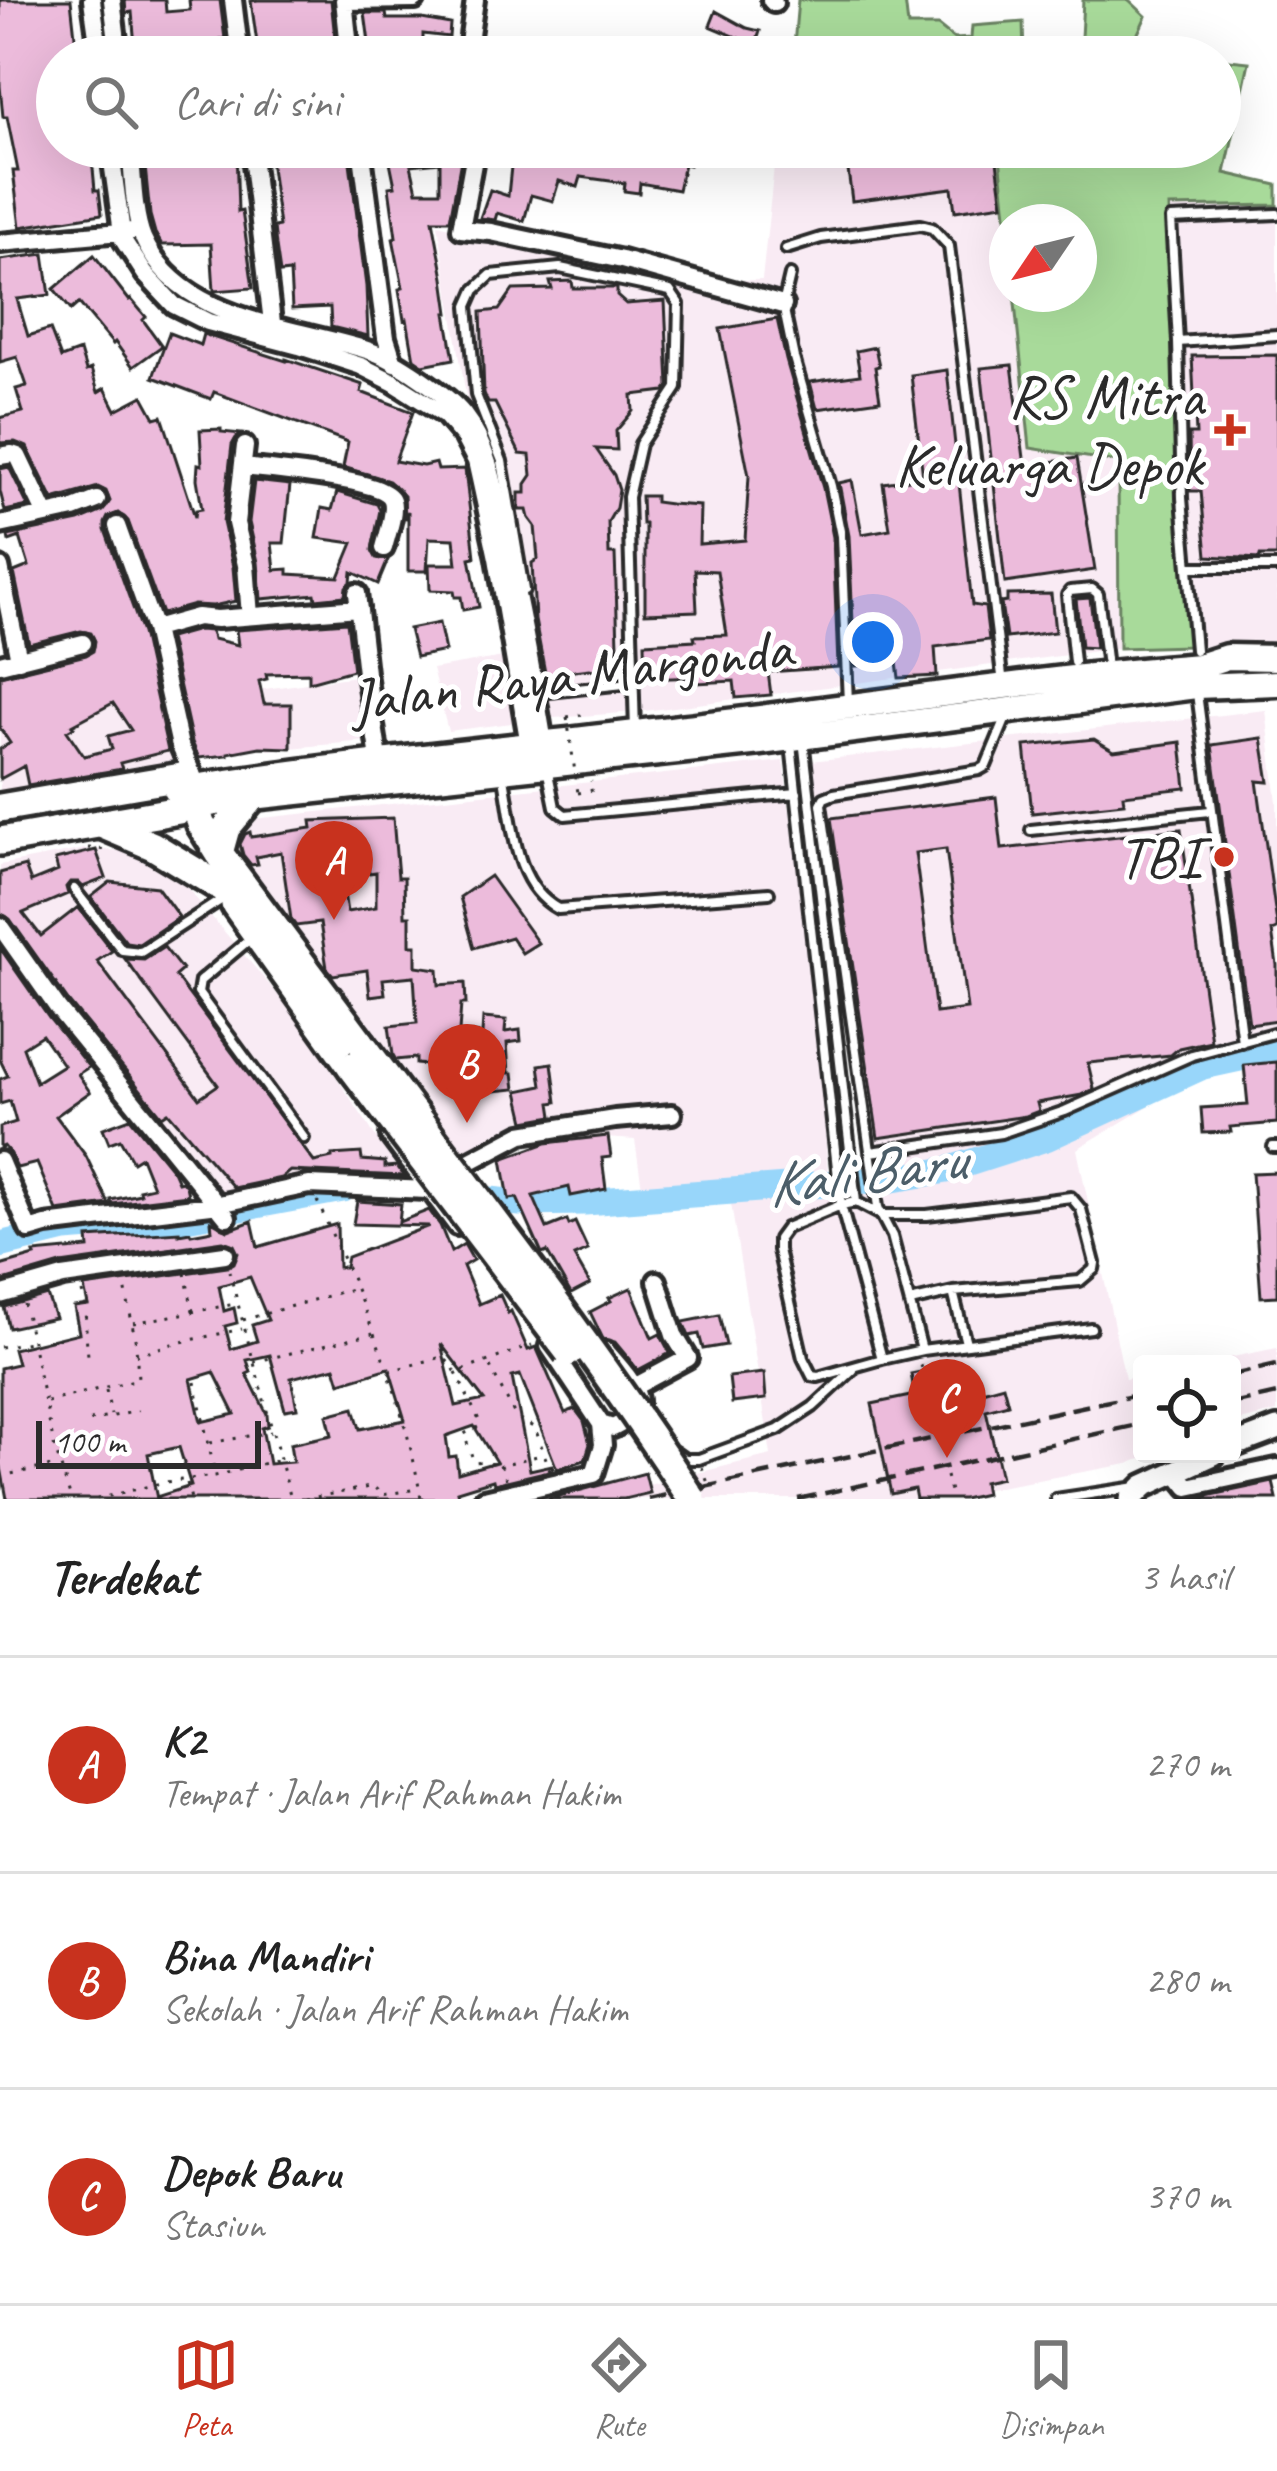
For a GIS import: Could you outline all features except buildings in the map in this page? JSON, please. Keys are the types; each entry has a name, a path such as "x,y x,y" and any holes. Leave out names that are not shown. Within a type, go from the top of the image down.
{"highway":[{"name":"Jalan Raya Margonda","path":"5,814 185,789"},
{"name":"Jalan Raya Margonda","path":"0,856 57,845 185,789"},
{"path":"185,789 219,853 346,1040 670,1499"},
{"path":"185,789 191,842 226,892 606,1370 692,1499"},
{"path":"219,853 226,828 252,797"},
{"name":"Jalan Raya Margonda","path":"5,814 90,833"},
{"path":"90,833 153,846 226,892"}],"main road":[{"name":"Jalan Raya Margonda","path":"1003,678 1074,662 1196,650 1227,657"},
{"name":"Jalan Raya Margonda","path":"185,789 715,717 792,723 848,700 1003,678 1199,666 1227,657 1277,658"},
{"name":"Jalan Raya Margonda","path":"185,789 378,752 1009,712 1196,686 1277,683"},
{"name":"Jalan Raya Margonda","path":"185,789 252,797 502,771 544,739"}],"street":[{"path":"92,0 97,36"},
{"path":"112,0 116,36"},
{"path":"233,0 237,36"},
{"path":"348,36 344,1 415,0"},
{"path":"469,36 475,0"},
{"path":"113,168 121,232 129,250 174,305 208,322 376,352 477,449 497,559 544,739"},
{"path":"133,168 140,230 160,265 185,291 273,331"},
{"path":"254,168 273,331"},
{"path":"364,168 394,373"},
{"path":"472,168 461,229 622,260 783,305"},
{"path":"0,243 140,230"},
{"path":"245,446 236,523 246,565 250,616"},
{"path":"0,456 18,456 46,515"},
{"path":"243,467 352,481 388,493 392,510 384,548"},
{"path":"0,525 97,500"},
{"path":"117,526 154,629 185,789"},
{"path":"0,568 20,660"},
{"path":"154,629 197,617 250,616 358,600 378,752"},
{"path":"0,664 83,643"},
{"path":"0,926 59,1010 224,1211"},
{"path":"346,1040 394,1072 640,1400"},
{"path":"346,1040 362,1096 428,1190 545,1340 601,1424 603,1445 594,1474 484,1499"},
{"path":"465,1164 522,1134 672,1114"},
{"path":"1,1168 29,1230 224,1211 309,1185 428,1190"},
{"path":"0,1295 63,1277 225,1254"},
{"path":"601,1424 613,1428 635,1416 640,1400 688,1358 674,1335 657,1281"},
{"path":"1241,1443 1277,1429"},
{"path":"1185,1486 1206,1463"},
{"path":"1137,1493 1275,1474"}],"lane":[{"path":"1196,650 1182,498 1171,218 1277,214"},
{"path":"786,249 821,238 920,225 932,228 949,245 1003,678"},
{"path":"634,727 628,497 640,445 676,388 679,304 670,291 657,287 560,268 490,275 468,306 476,395 502,461 556,807 565,814 797,793"},
{"path":"790,275 783,305 841,536 848,700"},
{"path":"1178,342 1277,335"},
{"path":"1188,567 1277,567"},
{"path":"1074,662 1066,595 1070,591 1092,589 1099,594 1106,659"},
{"path":"540,693 633,683"},
{"path":"1196,686 1242,1042"},
{"path":"920,1351 892,1236 880,1211 821,804 834,794 979,770 986,766 1009,712"},
{"path":"792,723 841,1205 882,1359"},
{"path":"792,723 856,1202"},
{"path":"502,771 523,872 541,898 559,909 769,893"},
{"path":"1031,830 1210,811"},
{"path":"74,889 122,950 134,952 159,941 226,892"},
{"path":"256,934 200,981 198,993 304,1138"},
{"path":"871,1152 1001,1133 1065,1111 1192,1055 1277,1032"},
{"path":"910,1302 953,1292 1080,1281 1096,1263 1082,1209 1071,1197 927,1215 880,1211 856,1202 786,1228 778,1239 807,1371 818,1377 920,1351 1091,1328"},
{"path":"953,1292 966,1343"},
{"path":"668,1442 679,1456 699,1459 778,1430 813,1407 855,1369"},
{"path":"1056,1499 1137,1493"}],"path":[{"path":"580,715 544,739 578,793 593,790"},
{"path":"90,833 115,851"},
{"path":"316,1199 375,1332 413,1453 421,1499"},
{"path":"225,1254 291,1499"},
{"path":"182,1262 193,1313"},
{"path":"45,1402 138,1379 121,1269"},
{"path":"78,1275 86,1309 88,1354"},
{"path":"242,1321 357,1288"},
{"path":"22,1291 71,1499"},
{"path":"132,1323 237,1304"},
{"path":"136,1355 244,1329"},
{"path":"253,1362 375,1332"},
{"path":"456,1373 545,1340"},
{"path":"0,1347 32,1342"},
{"path":"920,1351 936,1428"},
{"path":"388,1372 442,1357 452,1365 480,1422 464,1434 474,1462 494,1467 544,1454"},
{"path":"490,1367 516,1417 535,1428 555,1482"},
{"path":"195,1382 215,1476"},
{"path":"105,1386 112,1417"},
{"path":"90,1421 138,1411"},
{"path":"208,1444 273,1432"},
{"path":"98,1499 280,1459"},
{"path":"699,1459 714,1498"},
{"path":"0,1476 60,1465"},
{"path":"501,1465 510,1492"},
{"path":"946,1475 952,1499"},
{"path":"186,1480 191,1499"},
{"path":"305,1499 370,1487 382,1495 419,1489"}],"shaded area":[{"path":"774,168 1001,168 1005,204 989,204 989,312 1016,312 1030,448 1118,461 1119,648 637,712 540,719 505,481 467,402 438,224 661,281 762,280"},
{"name":"RS Mitra Keluarga Depok","path":"1277,205 1277,647 1189,646 1169,206"},
{"path":"90,644 89,670 120,711 158,703 176,761 0,794 0,661"},
{"path":"503,657 512,723 448,731 432,669"},
{"path":"363,675 377,740 268,750 258,690"},
{"path":"1266,710 1277,802 1277,1050 1238,1052 1077,1149 1125,1379 1133,1378 1133,1462 932,1499 591,1499 771,1455 731,1204 656,1206 644,1201 635,1140 561,1135 500,1151 476,1169 236,857 236,829 254,819 783,761 832,1116 825,1126 829,1196 868,1194 811,761"},
{"path":"85,849 130,851 172,870 296,1016 415,1196 296,1190 216,1202 0,941 0,865"},
{"path":"1277,1348 1277,1412 1241,1421 1241,1355"}],"green space":[{"path":"798,0 905,0 908,26 938,26 950,36 795,36"},
{"path":"1083,0 1129,0 1146,16 1137,36 1081,36"},
{"path":"1023,22 1023,36 971,36 972,26"},
{"path":"1241,61 1249,62 1241,99"},
{"path":"1001,168 1226,168 1225,173 1277,185 1277,205 1169,207 1189,646 1119,648 1118,462 1030,448 1016,312 1097,312 1097,204 1005,204"}],"waterway":[{"name":"Kali Baru","path":"460,1197 585,1202 893,1179 947,1170 1046,1138 1203,1066 1277,1050"},
{"name":"Kali Baru","path":"0,1245 65,1229 170,1221 343,1189"}],"railway":[{"path":"1241,1373 1277,1365"},
{"path":"1241,1402 1277,1394"},
{"path":"648,1499 1133,1396"},
{"path":"798,1499 1133,1426"}],"place":[{"name":"RS Mitra Keluarga Depok","path":"1230,430"},
{"name":"TBI","path":"1224,857"},
{"name":"K2","path":"334,920"},
{"name":"Bina Mandiri","path":"467,1123"},
{"name":"Depok Baru","path":"947,1458"}]}
